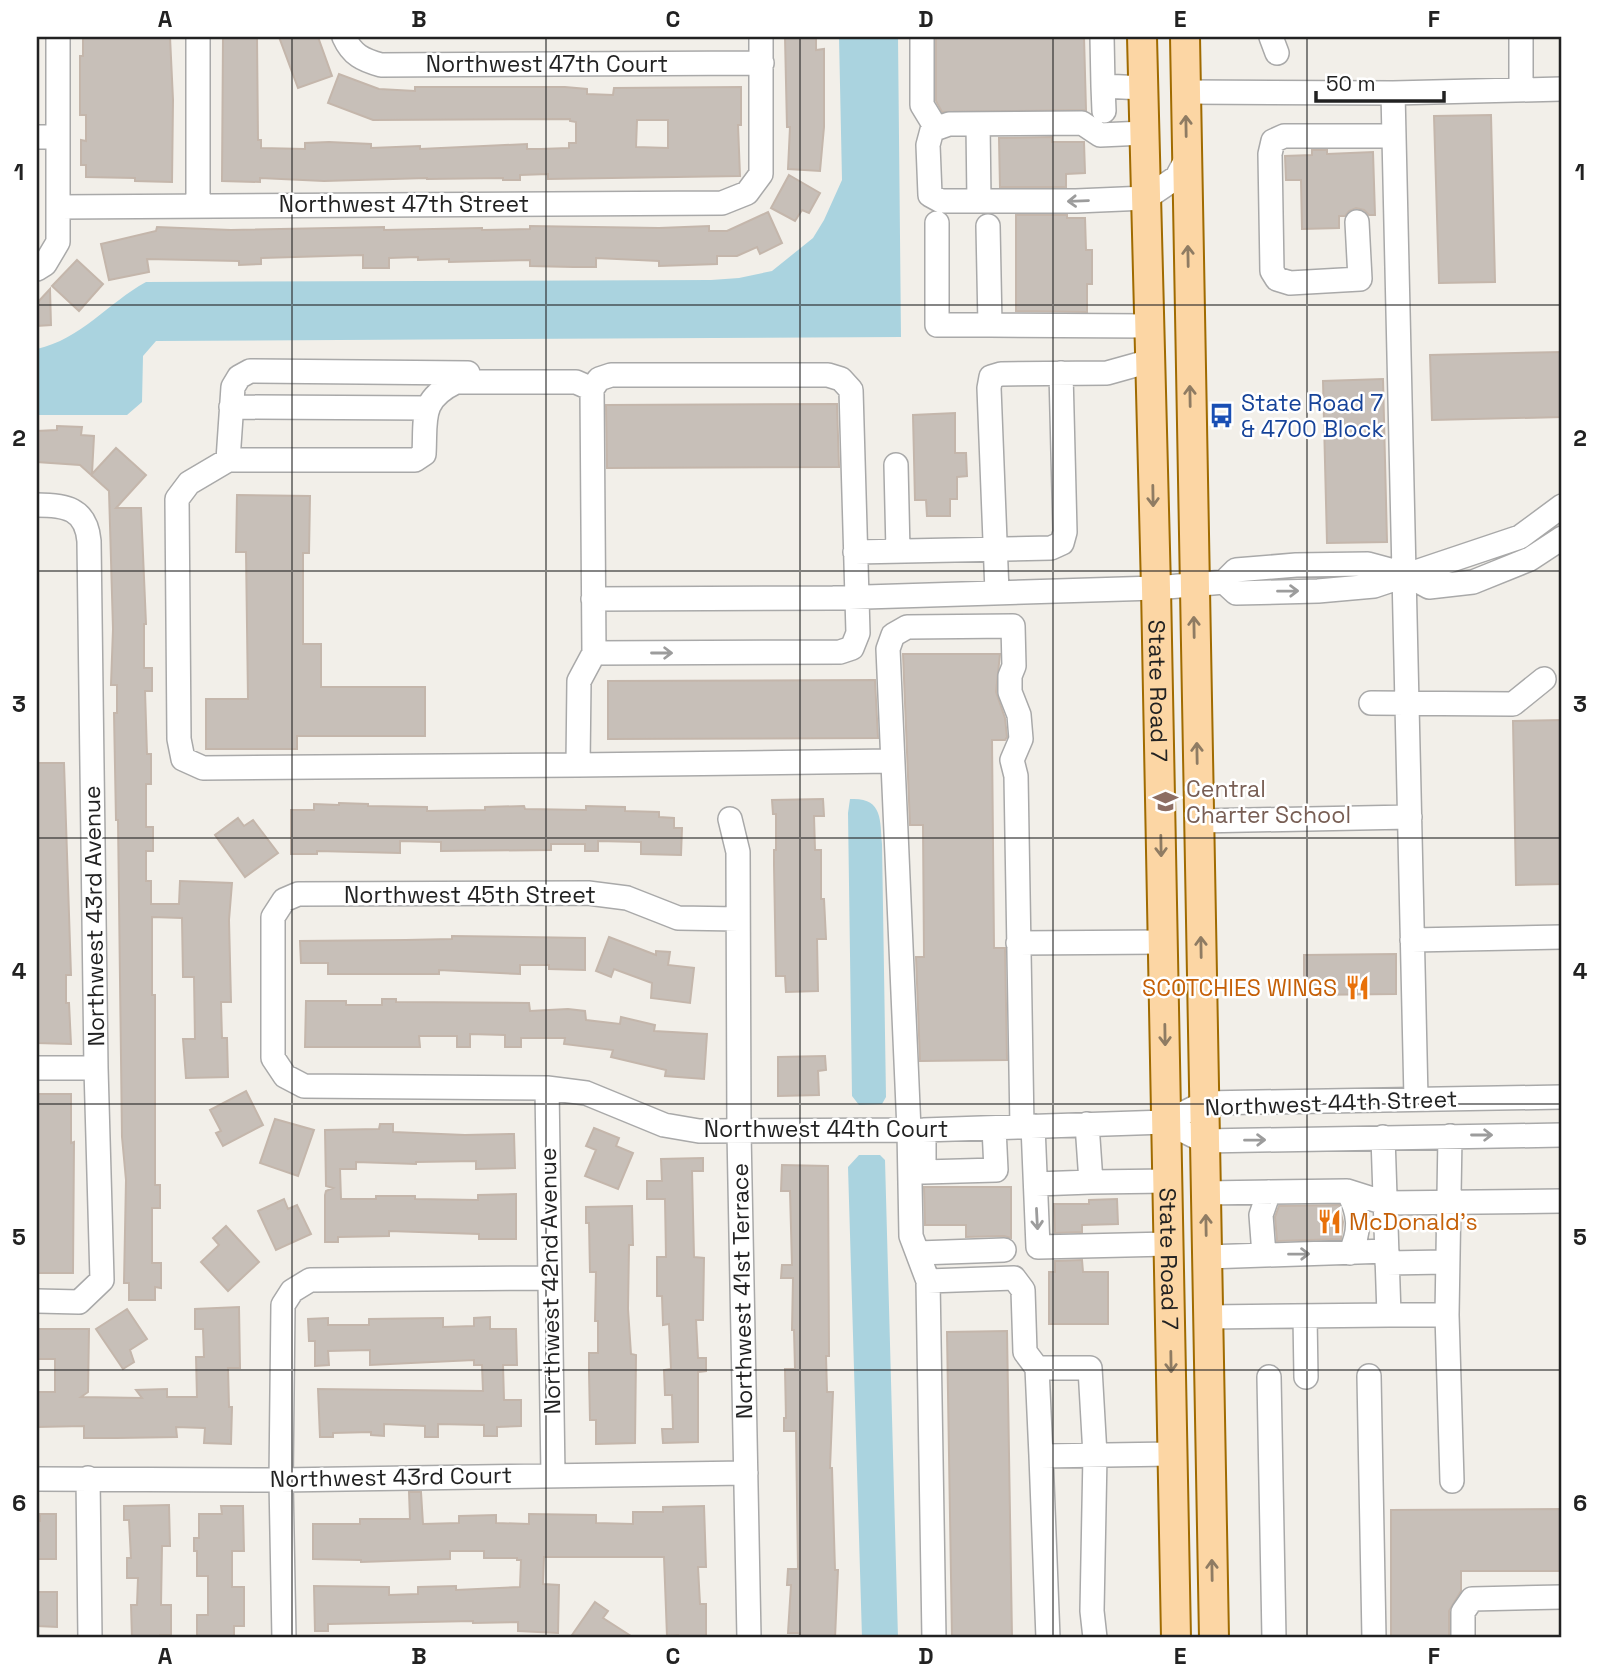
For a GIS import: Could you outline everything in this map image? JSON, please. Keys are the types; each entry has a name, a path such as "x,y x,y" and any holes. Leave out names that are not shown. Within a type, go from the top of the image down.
{"main road":[{"name":"State Road 7","path":"1142,37 1156,589 1176,1638"},
{"name":"State Road 7","path":"1185,37 1214,1638"},
{"path":"1174,1533 1191,1638"}],"street":[{"path":"41,266 58,242 59,207 48,137 58,37"},
{"path":"198,37 198,205"},
{"name":"Northwest 47th Court","path":"344,37 349,47 361,59 381,65 762,63"},
{"path":"761,37 762,63"},
{"path":"922,37 922,105 936,128"},
{"path":"1102,37 1104,111"},
{"path":"1521,37 1521,90"},
{"name":"Northwest 47th Street","path":"59,207 722,203 747,193 761,174 762,63"},
{"path":"1103,86 1143,88"},
{"path":"1186,92 1393,93 1562,89"},
{"path":"1393,93 1416,1098"},
{"path":"1144,133 1100,135 1082,123 949,124 932,130 928,145 930,195 941,201 1146,198 1177,177 1186,160"},
{"path":"978,124 979,201"},
{"path":"1357,222 1360,279 1290,283 1278,279 1272,271 1270,154 1273,141 1284,136 1394,136"},
{"path":"937,223 937,326 1149,326"},
{"path":"988,226 990,326"},
{"path":"1150,361 1107,373 1001,374 991,377 989,388 995,549 1013,626 1014,666 1031,714 1030,740 1016,776 1018,943 1027,1126 1036,1184 1038,1247 1169,1244"},
{"path":"228,460 233,387 239,377 250,371 828,375 841,379 850,390 858,633 852,648 840,652 594,653"},
{"path":"855,552 1051,548 1062,544 1065,532 1061,373"},
{"path":"578,765 579,681 594,653 592,388 599,379 611,375"},
{"path":"592,388 576,382 456,382 442,389 426,408 424,454 415,460 228,460 189,483 177,499 179,739 183,759 204,768 892,761"},
{"path":"231,407 426,408"},
{"path":"896,466 898,551"},
{"name":"Northwest 43rd Avenue","path":"37,505 62,506 72,510 84,520 89,541 96,1068 102,1280 79,1302 37,1301"},
{"path":"593,600 856,597 1156,589 1224,582 1236,593 1318,591 1374,586 1520,537 1562,506"},
{"path":"1405,574 1429,587 1473,582 1530,559 1562,538"},
{"path":"934,1638 928,1281 911,1236 916,1130 892,761 888,649 893,635 907,628 1013,626"},
{"path":"1371,703 1513,704 1544,679"},
{"path":"1198,821 1410,817"},
{"name":"Northwest 41st Terrace","path":"730,819 737,852 739,1132 749,1638"},
{"name":"Northwest 45th Street","path":"285,1076 273,1058 273,917 284,900 298,894 588,893 627,898 678,918 737,919"},
{"path":"1412,940 1562,937"},
{"path":"1018,943 1163,942"},
{"path":"37,1068 96,1068"},
{"name":"Northwest 44th Court","path":"285,1076 304,1086 547,1088 586,1093 664,1125 699,1131 916,1130 1167,1122"},
{"name":"Northwest 42nd Avenue","path":"547,1088 552,1475"},
{"name":"Northwest 44th Street","path":"1167,1122 1204,1104 1562,1097"},
{"name":"Northwest 44th Street","path":"1167,1122 1204,1141 1562,1135"},
{"path":"1087,1124 1091,1182"},
{"path":"916,1130 924,1172 996,1170 994,1128"},
{"path":"1450,1136 1446,1262 1451,1481"},
{"path":"1383,1137 1389,1315"},
{"path":"1036,1184 1167,1181"},
{"path":"1205,1193 1347,1191 1385,1203 1562,1201"},
{"path":"1347,1191 1355,1203 1358,1226 1357,1240 1350,1253"},
{"path":"1264,1255 1261,1215 1269,1192"},
{"path":"918,1252 1004,1250"},
{"path":"1207,1257 1350,1253 1446,1262"},
{"path":"284,1638 281,1480 283,1305 292,1291 310,1280 549,1278"},
{"path":"928,1281 1014,1278 1023,1290 1025,1352 1037,1368 1048,1638"},
{"path":"1208,1317 1447,1315"},
{"path":"1305,1316 1306,1377"},
{"path":"1037,1368 1090,1368 1095,1455 1092,1611 1095,1638"},
{"path":"1369,1376 1374,1638"},
{"path":"1269,1377 1274,1638"},
{"path":"1041,1456 1172,1454"},
{"name":"Northwest 43rd Court","path":"37,1479 281,1480 746,1473"},
{"path":"88,1478 90,1638"},
{"path":"1463,1638 1463,1612 1472,1599 1562,1597"}],"water":[{"path":"839,37 898,37 901,337 156,341 143,356 142,402 127,415 37,415 37,349 81,329 146,282 711,280 739,278 772,271 813,238 842,180"},
{"path":"850,799 861,799 874,806 881,827 886,1097 882,1104 859,1105 852,1096"},
{"path":"859,1155 880,1155 885,1160 898,1638 862,1638 848,1167"}],"building":[{"path":"83,37 170,37 173,100 172,182 86,177 86,165 81,165 81,140 86,141 86,115 80,115 80,56 83,56"},
{"path":"223,37 257,37 258,140 261,140 261,148 305,149 305,143 329,142 371,144 371,148 420,146 420,149 527,144 527,149 541,149 569,148 569,143 576,143 576,122 570,119 373,120 328,103 339,74 379,89 415,91 415,87 565,87 587,89 587,94 613,95 614,88 741,87 741,125 738,125 740,176 548,179 548,174 520,175 520,180 427,178 324,181 260,178 260,182 222,181","holes":["637,120 668,120 668,148 636,147"]},
{"path":"279,37 318,37 332,76 298,88"},
{"path":"785,37 816,37 816,50 824,49 824,127 820,171 788,169 790,127 787,127"},
{"path":"936,37 1084,37 1086,110 942,112 936,101"},
{"path":"1491,115 1495,282 1439,283 1434,116"},
{"path":"1052,137 1052,142 1084,142 1085,173 1066,174 1066,187 1000,187 999,138"},
{"path":"1312,150 1327,150 1327,154 1373,152 1375,215 1356,208 1345,216 1339,216 1339,228 1302,229 1301,180 1286,180 1285,156 1312,155"},
{"path":"789,175 820,193 809,213 802,210 795,221 771,208"},
{"path":"768,212 782,243 760,254 757,247 737,256 717,256 717,264 659,266 659,261 596,258 596,267 530,266 530,260 449,262 449,259 418,260 418,257 389,258 389,268 363,268 363,255 261,258 261,264 239,265 239,261 147,259 149,272 109,280 101,244 156,231 157,227 231,230 384,227 384,230 482,230 530,229 530,226 709,226 709,231 727,231"},
{"path":"1016,215 1067,215 1067,218 1085,218 1086,250 1092,250 1092,284 1087,284 1087,312 1016,311"},
{"path":"77,260 103,284 79,311 52,286"},
{"path":"50,289 51,325 37,326 37,303"},
{"path":"1562,352 1562,417 1432,420 1430,355"},
{"path":"1383,379 1387,542 1327,543 1323,381"},
{"path":"837,404 839,467 607,468 606,405"},
{"path":"955,413 955,453 966,453 967,476 957,477 957,499 950,499 950,516 927,516 926,500 915,500 913,415"},
{"path":"57,426 82,427 81,435 94,436 92,474 116,448 146,475 116,508 141,508 146,624 144,668 152,668 152,691 145,691 147,754 151,754 151,784 146,784 146,827 153,827 153,851 146,851 146,881 151,881 151,904 179,904 180,881 232,883 229,920 231,1002 221,1002 222,1038 227,1038 228,1077 186,1078 183,1039 195,1039 194,977 183,977 182,918 152,917 152,995 155,995 155,1185 160,1185 160,1208 152,1208 152,1263 161,1263 161,1288 155,1287 155,1300 129,1300 129,1283 124,1283 126,1180 122,1137 114,713 117,713 117,685 111,685 113,629 109,491 80,465 37,462 37,431 57,430"},
{"path":"237,495 310,496 309,553 303,553 303,644 321,644 321,687 425,687 425,736 297,736 297,749 206,749 206,699 248,699 246,552 236,552"},
{"path":"903,654 1000,654 996,692 1005,718 1007,737 1005,740 992,740 994,948 1005,948 1007,1060 920,1061 916,957 924,957 923,825 910,825"},
{"path":"875,680 878,738 608,739 608,681"},
{"path":"1562,720 1562,884 1516,885 1513,721"},
{"path":"37,763 64,763 71,975 66,975 66,1003 69,1003 71,1044 37,1043"},
{"path":"823,799 824,816 814,816 815,850 821,850 821,899 824,899 826,939 817,939 818,991 786,992 785,976 776,976 776,814 773,814 772,800"},
{"path":"314,804 427,807 427,811 524,806 525,809 586,810 586,806 625,807 625,811 659,812 659,817 674,818 674,828 682,828 681,855 641,854 641,842 598,841 598,851 585,851 585,844 551,844 551,850 441,851 441,842 400,841 400,853 317,851 317,854 291,854 291,810 314,810"},
{"path":"238,818 244,826 253,820 278,853 245,877 215,835"},
{"path":"452,936 585,938 585,970 549,969 549,965 520,965 520,974 439,970 439,974 328,974 328,963 301,963 300,941 452,939"},
{"path":"609,937 656,955 656,951 670,952 668,965 694,968 690,1003 651,998 652,983 614,969 611,977 596,971"},
{"path":"1396,954 1396,994 1304,995 1304,955"},
{"path":"382,999 396,999 396,1002 529,1003 530,1011 585,1011 586,1020 620,1024 621,1017 655,1025 654,1031 707,1034 704,1079 665,1076 666,1070 611,1057 613,1050 564,1044 565,1038 521,1038 521,1047 505,1047 505,1035 470,1034 470,1047 457,1047 457,1036 419,1036 420,1047 305,1047 306,1001 346,1001 346,1005 382,1005"},
{"path":"825,1056 826,1070 818,1071 819,1095 778,1096 778,1057"},
{"path":"246,1091 263,1125 223,1146 216,1133 221,1131 210,1110"},
{"path":"37,1094 71,1094 71,1143 74,1142 73,1273 38,1273"},
{"path":"275,1119 314,1130 298,1176 260,1163"},
{"path":"380,1124 393,1124 393,1132 514,1134 515,1168 476,1169 476,1161 416,1164 356,1162 356,1169 340,1169 341,1199 415,1196 415,1199 478,1200 478,1195 516,1194 516,1239 479,1239 479,1234 389,1231 389,1236 338,1237 338,1242 325,1242 325,1195 326,1191 333,1188 326,1186 325,1130 379,1129"},
{"path":"594,1128 619,1138 616,1146 633,1153 618,1189 585,1176 596,1150 586,1146"},
{"path":"703,1158 703,1171 692,1171 694,1257 704,1258 703,1320 696,1320 698,1358 706,1358 706,1371 698,1372 698,1442 663,1443 662,1429 673,1429 672,1395 665,1395 664,1370 671,1369 669,1324 663,1325 662,1296 657,1296 657,1257 666,1257 665,1199 647,1199 647,1181 662,1181 661,1159"},
{"path":"782,1165 828,1166 829,1356 826,1356 827,1392 833,1392 830,1468 835,1570 838,1570 835,1638 799,1638 800,1633 788,1633 791,1585 787,1585 788,1569 798,1569 796,1431 784,1431 785,1369 795,1369 792,1330 793,1278 781,1278 782,1265 792,1265 790,1191 781,1191"},
{"path":"924,1187 1011,1187 1011,1238 966,1237 966,1225 925,1225"},
{"path":"284,1199 288,1209 297,1205 311,1234 276,1250 258,1211"},
{"path":"1117,1199 1118,1224 1082,1225 1082,1232 1055,1233 1054,1204 1089,1204 1089,1200"},
{"path":"1339,1205 1343,1222 1341,1239 1277,1241 1275,1217 1279,1206"},
{"path":"632,1206 633,1245 629,1245 628,1309 631,1354 636,1355 635,1443 596,1444 596,1420 590,1420 589,1353 598,1353 598,1321 595,1321 596,1272 590,1272 586,1207"},
{"path":"226,1226 259,1262 228,1291 201,1262 219,1245 213,1238"},
{"path":"1082,1260 1083,1272 1108,1272 1108,1324 1049,1324 1049,1272 1055,1272 1055,1261"},
{"path":"239,1307 240,1368 228,1368 229,1407 232,1407 231,1444 204,1443 205,1428 176,1427 177,1437 84,1438 84,1426 37,1427 37,1392 55,1392 55,1359 37,1359 37,1329 89,1329 88,1392 81,1397 142,1398 136,1390 167,1389 167,1397 197,1397 196,1357 204,1357 203,1329 195,1329 195,1309"},
{"path":"127,1309 147,1339 130,1350 134,1362 123,1369 96,1329"},
{"path":"490,1317 490,1329 516,1329 517,1365 503,1365 504,1400 521,1400 521,1426 497,1427 497,1436 484,1436 484,1425 438,1424 438,1437 425,1437 425,1426 384,1424 384,1436 371,1435 371,1432 333,1433 333,1437 320,1437 318,1389 483,1391 482,1365 474,1365 474,1360 370,1365 370,1350 328,1351 329,1365 315,1366 315,1341 309,1341 308,1319 328,1318 328,1325 369,1325 369,1319 443,1318 443,1327 474,1326 474,1318"},
{"path":"1007,1331 1012,1638 952,1638 947,1332"},
{"path":"409,1492 421,1492 423,1524 459,1523 459,1516 496,1515 496,1523 529,1524 529,1514 596,1515 596,1523 633,1524 633,1512 663,1512 663,1507 704,1506 706,1567 698,1567 700,1604 706,1604 706,1638 667,1636 664,1557 544,1557 543,1584 559,1585 558,1633 518,1631 518,1622 473,1621 328,1624 328,1631 315,1631 314,1586 389,1587 389,1595 418,1594 418,1587 456,1586 456,1590 520,1587 521,1560 484,1558 484,1551 450,1551 450,1559 361,1562 313,1559 313,1524 360,1524 360,1519 410,1519"},
{"path":"169,1505 170,1546 162,1546 161,1605 171,1605 171,1635 160,1635 160,1638 132,1638 131,1605 137,1605 138,1578 127,1578 127,1558 131,1558 129,1520 124,1520 124,1506"},
{"path":"221,1506 243,1506 244,1551 232,1551 232,1587 244,1587 244,1626 234,1626 234,1638 197,1638 197,1615 208,1615 208,1576 197,1576 194,1538 199,1538 199,1514 222,1514"},
{"path":"1562,1509 1562,1571 1461,1571 1461,1591 1449,1611 1449,1638 1391,1638 1391,1510"},
{"path":"40,1514 56,1514 56,1559 37,1559 37,1521 40,1521"},
{"path":"37,1592 57,1592 57,1627 37,1626"},
{"path":"595,1602 608,1611 603,1618 634,1638 570,1638"}],"place":[{"name":"State Road 7 & 4700 Block","path":"1221,416"},
{"name":"Central Charter School","path":"1166,802"},
{"name":"SCOTCHIES WINGS","path":"1357,988"},
{"name":"McDonald's","path":"1329,1222"}]}
